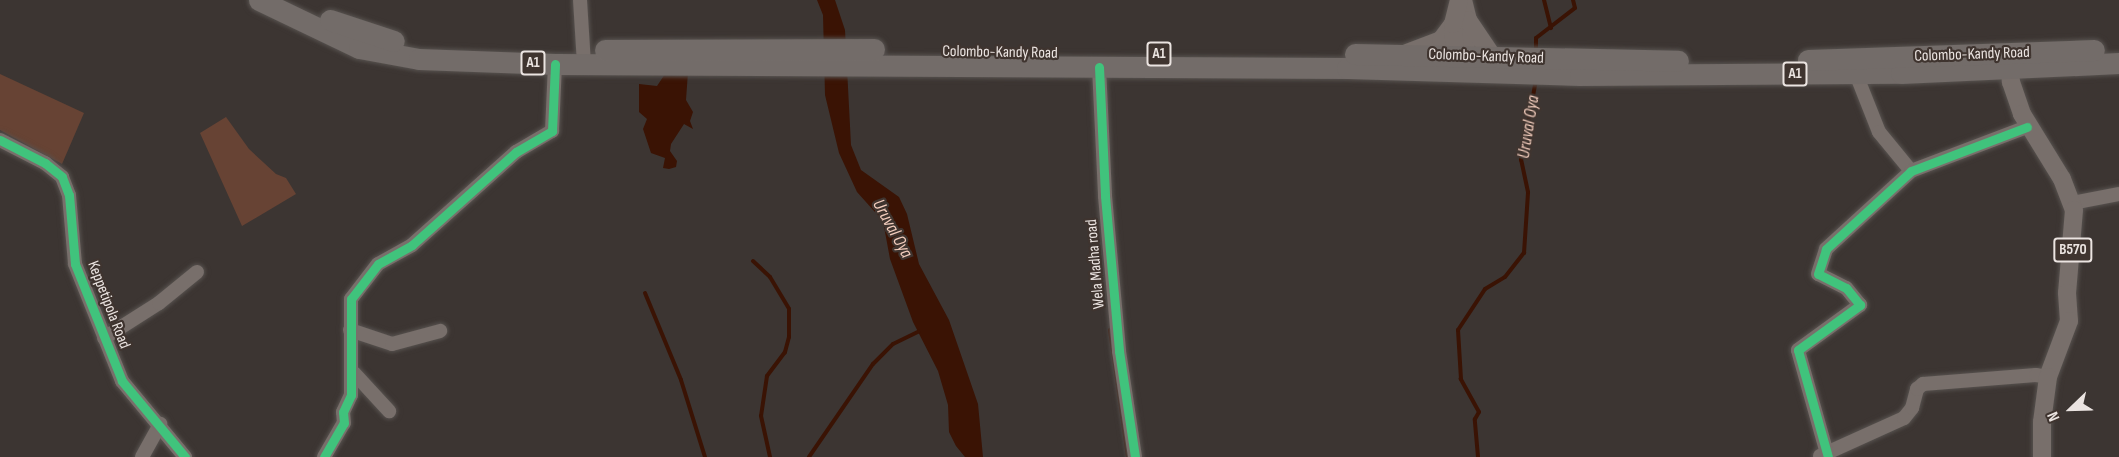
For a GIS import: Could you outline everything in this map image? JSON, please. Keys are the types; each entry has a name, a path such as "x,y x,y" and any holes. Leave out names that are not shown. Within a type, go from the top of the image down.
{"highway":[{"name":"A1","path":"259,0 359,48 419,59 555,64 584,57"},
{"name":"A1","path":"291,0 376,38 421,45 584,57"},
{"name":"Colombo-Kandy Road","path":"1031,61 1099,68 1504,64 1856,74 2010,62 2119,49"},
{"name":"Colombo-Kandy Road","path":"584,57 854,56 1031,61 1405,54 1460,65"},
{"name":"Colombo-Kandy Road","path":"1581,67 1728,62 2119,63"}],"main road":[{"path":"1460,65 1461,0"},
{"path":"1405,54 1442,40 1461,22"},
{"path":"1461,22 1504,64"},
{"name":"B570","path":"2010,62 2016,100 2027,127 2062,179 2072,203 2075,230 2067,293 2069,321 2048,377 2042,422 2042,457"}],"street":[{"path":"580,0 584,57"},
{"path":"324,457 344,423 354,373 350,330 351,298 378,264 412,245 516,152 552,131 555,64"},
{"name":"Wela Madha road","path":"1099,68 1105,196 1119,351 1135,457"},
{"path":"1856,74 1879,132 1911,171"},
{"path":"2027,127 1911,171 1827,249 1819,262 1818,273 1846,288 1860,305 1798,350 1824,456 1904,418 1912,408 1917,389 1923,384 2036,375 2048,377"},
{"name":"Keppetipola Road","path":"0,140 45,163 62,177 69,195 75,264 122,381 160,424 185,457"},
{"path":"2072,203 2119,194"},
{"path":"104,338 159,303 197,272"},
{"path":"350,330 392,345 440,330"},
{"path":"354,373 389,411"},
{"path":"142,457 160,424"}],"shaded area":[{"path":"0,74 84,113 62,164 0,130"},
{"path":"226,117 249,149 276,174 286,178 296,194 242,226 200,133"}],"water":[{"path":"817,0 835,0 845,30 851,145 861,170 899,197 907,214 919,264 949,320 978,404 983,457 965,457 949,432 948,405 938,371 913,322 890,259 883,221 857,192 839,153 825,95 823,15"},
{"path":"667,71 688,72 686,100 693,112 690,121 693,129 684,124 671,144 670,151 677,161 676,167 669,169 663,168 665,158 651,153 643,129 647,119 639,112 639,84 657,86"}],"waterway":[{"path":"1544,0 1551,28"},
{"name":"Uruval Oya","path":"1536,52 1536,38 1575,8 1573,0"},
{"name":"Uruval Oya","path":"1478,457 1475,419 1479,412 1461,379 1458,330 1485,289 1505,277 1524,253 1528,192 1521,160 1536,80"},
{"path":"753,261 770,277 789,309 789,337 785,352 767,376 761,416 770,457"},
{"path":"645,293 681,380 705,457"},
{"path":"1110,330 1128,457"},
{"path":"809,457 873,364 893,344 918,332"}],"cycle path":[{"path":"324,457 344,423 343,412 351,395 351,299 378,264 412,245 516,152 552,131 555,64"},
{"path":"1099,67 1105,196 1119,351 1135,457"},
{"path":"1828,457 1798,350 1860,305 1846,288 1818,274 1826,249 1911,171 2027,127"},
{"path":"0,140 45,163 62,177 69,195 75,264 122,381 185,457"}]}
